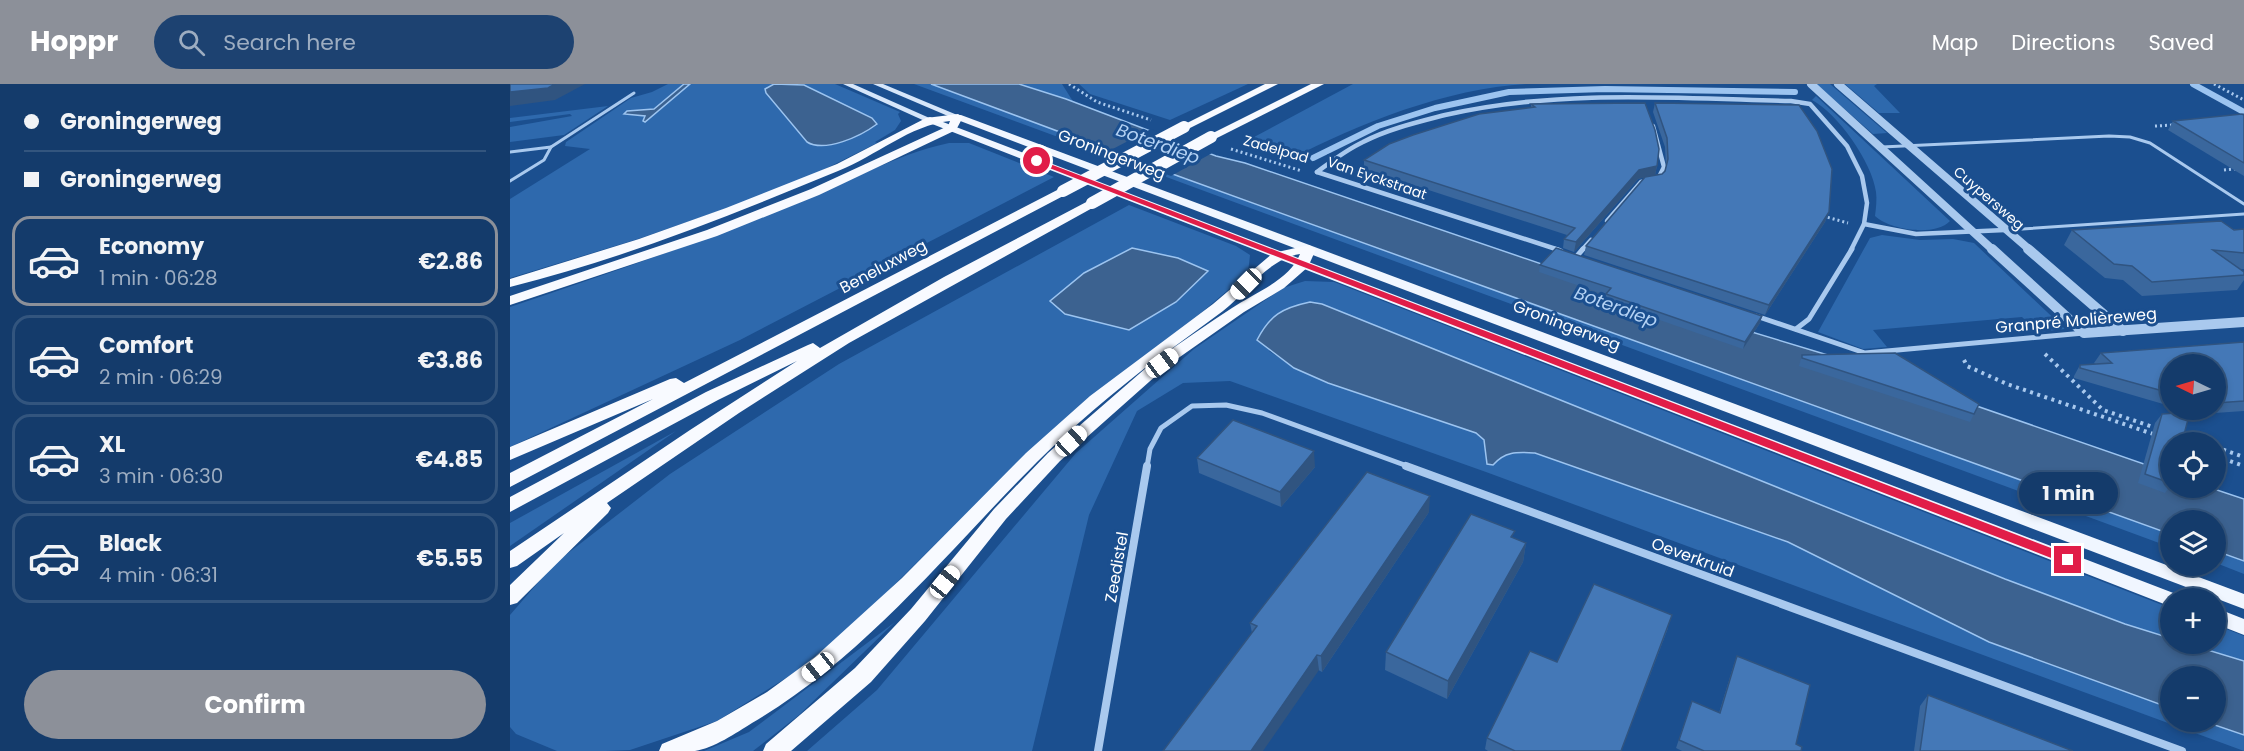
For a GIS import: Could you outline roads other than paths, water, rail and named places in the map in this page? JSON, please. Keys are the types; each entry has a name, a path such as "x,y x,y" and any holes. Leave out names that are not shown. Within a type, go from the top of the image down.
{"highway":[{"name":"Beneluxweg","path":"510,481 1184,128 1273,84"},
{"path":"510,561 811,359 1211,137 1320,84"},
{"path":"510,283 644,242 794,187 930,120 955,123"},
{"path":"510,301 712,233 815,192 955,123"},
{"path":"670,751 704,740 745,719 784,694 868,623 1033,457 1090,404 1146,359 1216,309 1280,255 1306,256"},
{"path":"774,751 863,675 918,615 1000,514 1054,457 1162,363 1239,309 1279,285 1306,256"},
{"path":"510,505 712,396 920,297"},
{"path":"510,454 792,334"},
{"path":"510,597 592,517 656,461"}],"main road":[{"path":"848,84 930,120"},
{"name":"Groningerweg","path":"877,84 924,104 955,123 1280,255"},
{"name":"Groningerweg","path":"955,123 1306,256 2244,602"},
{"name":"Groningerweg","path":"1306,256 2160,595"},
{"path":"2226,620 2244,627"}],"street":[{"path":"1811,84 2085,333"},
{"name":"Cuypersweg","path":"1838,84 2123,331"},
{"name":"Van Eyckstraat","path":"1588,260 1317,172 1343,153 1370,138 1425,119 1468,109 1571,97 1791,101 1810,104 1847,146 1862,176 1867,203 1863,225 1809,319 1796,329"},
{"path":"1642,98 1646,108"},
{"path":"1605,223 1641,182 1659,178 1664,167 1659,140 1650,119"},
{"path":"1863,225 1916,234 2005,230"},
{"path":"1577,256 1598,231"},
{"path":"1752,314 1796,329"},
{"name":"Granpré Molièreweg","path":"1796,329 1865,353 2085,333 2244,322"},
{"name":"Oeverkruid","path":"1192,406 1226,405 1262,413 2182,751"},
{"name":"Zeedistel","path":"1098,751 1150,449 1161,428 1192,406"}],"lane":[{"path":"510,152 551,147 634,93"},
{"path":"1878,147 2109,136 2130,137 2150,142 2244,204"},
{"path":"510,179 544,160 551,147"},
{"path":"2005,230 2244,214"}],"water":[{"path":"684,84 690,84 645,122 643,121 645,116 624,114 627,111 654,109"},
{"path":"774,84 804,85 872,118 877,124 843,142 823,146 807,142 766,93 765,89"},
{"name":"Boterdiep","path":"931,84 1019,84 1066,99 1216,156 1245,163 1659,304 1841,359 2160,470 2160,498 2226,498 2226,493 2244,499 2244,561 2226,555 2226,510 2160,510 2160,530 1178,176"},
{"path":"1132,248 1178,258 1208,271 1176,302 1129,330 1065,314 1050,301 1084,273"},
{"path":"1310,302 1322,304 2005,579 2160,635 2160,654 2221,654 2244,661 2244,735 2226,729 2226,666 2160,666 2160,704 1989,642 1788,542 1535,453 1512,453 1502,457 1493,465 1487,464 1484,440 1476,433 1328,383 1294,368 1257,340 1272,319 1292,307"}],"waterway":[{"path":"2193,84 2242,111"},
{"path":"1313,158 1378,126 1435,108 1509,92 1605,89 1795,92"}]}
